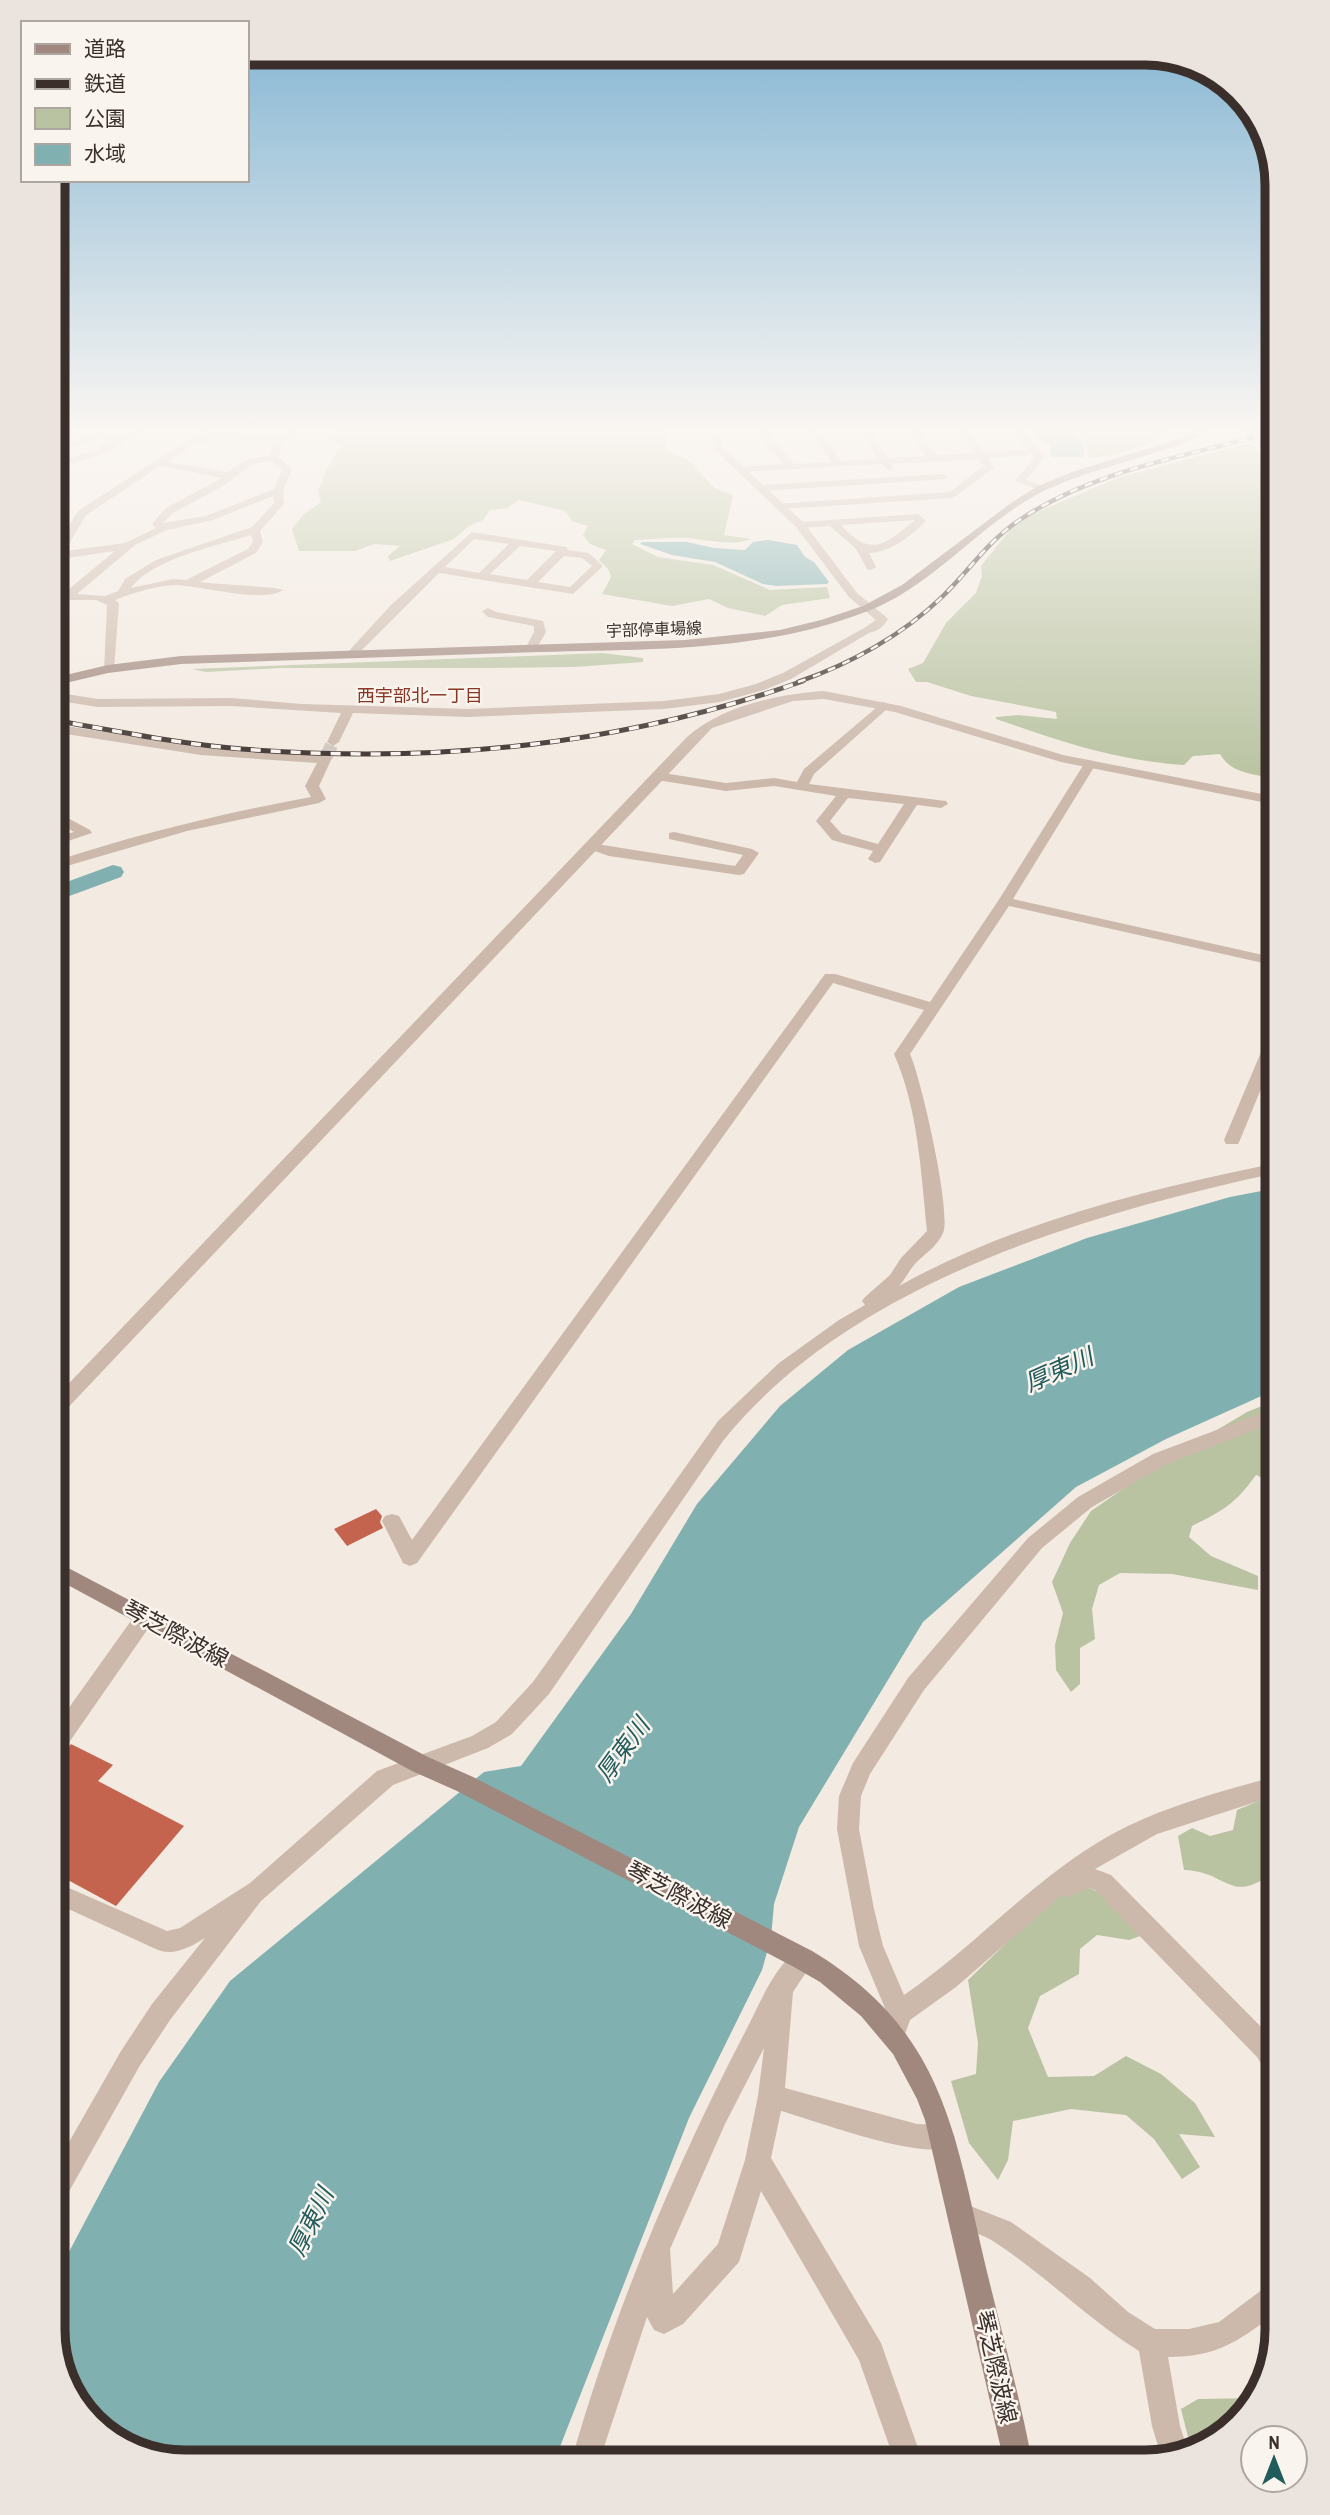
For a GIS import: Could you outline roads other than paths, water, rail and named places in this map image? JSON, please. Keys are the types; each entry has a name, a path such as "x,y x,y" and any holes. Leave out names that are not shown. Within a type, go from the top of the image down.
{"main road":[{"name":"宇部停車場線","path":"65,679 108,669 181,660 738,640 800,629 867,608 906,587 960,545"},
{"name":"琴芝際波線","path":"65,1574 420,1764 465,1784 832,1975 896,2022 920,2076 942,2138 1015,2450"}],"street":[{"path":"122,593 123,588 142,574 174,556 205,545"},
{"path":"190,583 247,554 257,545"},
{"path":"352,654 372,631 462,545"},
{"path":"482,576 514,545"},
{"path":"539,545 563,549 561,552"},
{"path":"65,698 98,703 231,702 348,710 467,713 641,707 720,698 777,681 880,623 882,619 846,587 815,545"},
{"path":"858,545 871,567"},
{"path":"861,548 886,545"},
{"path":"65,556 126,546"},
{"path":"66,597 126,546"},
{"path":"437,569 573,591 598,566 585,555 561,552"},
{"path":"530,584 561,552"},
{"path":"66,597 106,600 122,593 163,583 190,583 242,591 277,590"},
{"path":"106,600 113,606 108,669"},
{"path":"488,611 492,615 539,623 540,632 531,649"},
{"path":"65,1398 708,725 792,697 812,695 883,706 1061,758 1265,798"},
{"path":"720,698 746,711"},
{"path":"801,786 809,772 883,706"},
{"path":"333,742 348,710"},
{"path":"65,730 201,751 326,758 312,786 319,799 183,828 65,862"},
{"path":"859,1316 859,1310 896,1279 907,1262 928,1243 936,1231 928,1155 910,1072 902,1054 1004,901 1090,764"},
{"path":"657,776 726,787 759,782 941,804"},
{"path":"845,794 823,821 837,836 878,854 913,801"},
{"path":"65,821 85,833 65,839"},
{"path":"590,847 739,871 752,853 678,831 656,857"},
{"path":"1004,901 1265,959"},
{"path":"392,1521 410,1558 830,977 932,1007"},
{"path":"1232,1140 1265,1063"},
{"path":"65,1897 166,1942 185,1938 258,1890 385,1778 454,1754 504,1728 541,1688 731,1418 814,1343 859,1316 965,1261 1112,1208 1265,1171"},
{"path":"1265,1419 1160,1459 1085,1502 1035,1543 916,1684 861,1770 850,1796 848,1829 871,1946 896,2022 1093,1858 1132,1835 1172,1818 1265,1790"},
{"path":"65,1728 145,1617"},
{"path":"1058,1885 1068,1886 1086,1877 1103,1882 1265,2049"},
{"path":"65,2172 130,2059 161,2012 258,1890"},
{"path":"589,2450 657,2246 716,2115 783,1985 795,1956"},
{"path":"657,2246 660,2314 664,2320 673,2314 729,2252 758,2160 771,2096 783,1985"},
{"path":"771,2096 918,2137 942,2138"},
{"path":"758,2160 871,2353 905,2450"},
{"path":"960,2215 1002,2231 1080,2288 1118,2322 1152,2343 1189,2343 1225,2334 1265,2305"},
{"path":"1152,2343 1166,2426 1172,2447"}],"water":[{"path":"644,545 702,545 745,550 750,545 797,545 829,582 776,586 763,584 715,562 672,555"},
{"name":"厚東川","path":"1265,1190 1265,1394 1166,1439 1076,1487 923,1622 799,1827 774,1904 771,1938 762,1970 689,2118 559,2450 177,2450 146,2444 118,2430 106,2420 85,2397 67,2354 65,2259 159,2082 230,1981 484,1772 521,1766 631,1614 697,1504 780,1406 848,1350 959,1287 1087,1238 1230,1197"}],"waterway":[{"path":"65,890 113,872"}],"tunnel":[{"path":"326,757 333,742"}],"railway":[{"path":"798,682 856,657 893,636 943,596 990,545"},
{"path":"65,722 171,741 242,749 386,754 457,751 596,735 665,721 803,681"}],"district":[{"name":"西宇部北一丁目","path":"420,696"}]}
